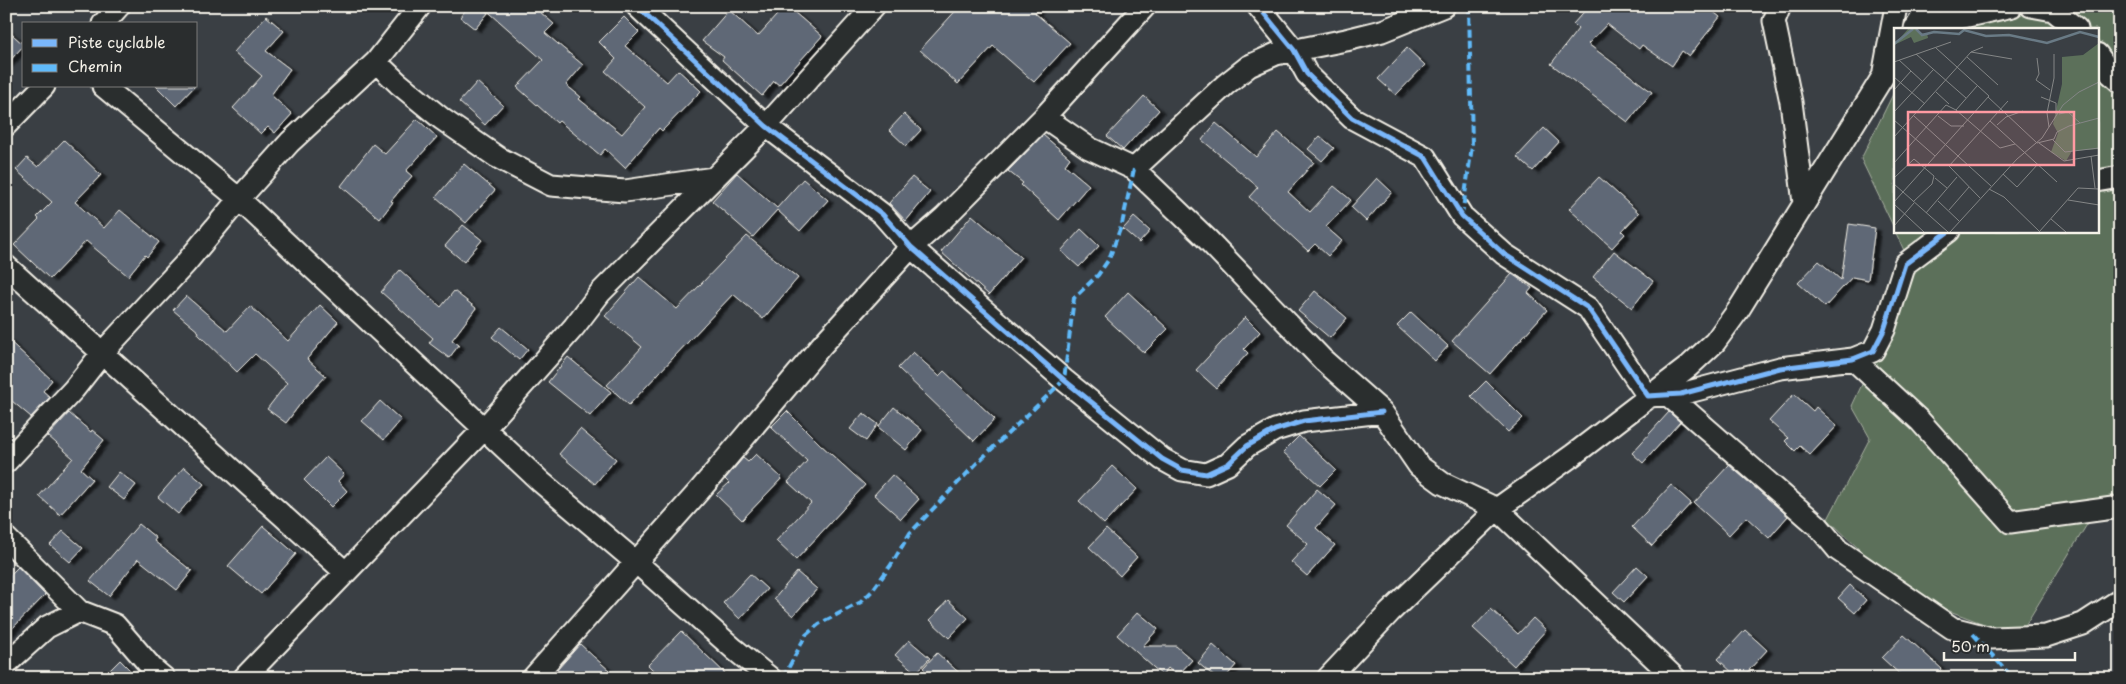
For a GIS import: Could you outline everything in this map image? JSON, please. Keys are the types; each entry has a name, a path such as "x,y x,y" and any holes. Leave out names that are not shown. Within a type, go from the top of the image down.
{"street":[{"path":"105,22 119,6"},
{"path":"6,462 74,390 104,352 185,264 290,142 376,62 420,6"},
{"path":"637,6 766,126 882,214 911,247 1064,380 1162,459 1182,470 1206,474 1228,464 1248,446 1275,430 1304,421 1382,412"},
{"path":"244,678 484,429 574,327 600,293 766,126 874,6"},
{"path":"533,678 637,563 821,346 911,247 944,218 1044,117 1146,6"},
{"path":"1258,6 1294,50 1307,74 1352,118 1425,157 1462,216 1504,254 1588,308 1658,395 1818,526 1838,550 1952,628 1991,638 2046,636 2083,624 2120,600"},
{"path":"1134,169 1225,84 1249,66 1276,54 1382,31 1444,6"},
{"path":"1780,6 1774,21 1792,102 1804,203"},
{"path":"1328,678 1390,612 1497,508 1658,395 1715,342 1739,309 1889,64 1896,6"},
{"path":"1915,28 1930,6"},
{"path":"1915,28 2012,6"},
{"path":"2031,6 2053,10 2076,28"},
{"path":"2098,55 2111,74 2120,82"},
{"path":"376,62 398,83 442,119 497,156 551,185 626,191 714,178"},
{"path":"6,125 42,88"},
{"path":"105,88 239,199 541,482 637,563 690,612 770,678"},
{"path":"1044,117 1089,148 1134,169 1207,239 1323,360 1382,412 1419,466 1442,483 1497,508 1668,675"},
{"path":"2098,180 2120,176"},
{"path":"1658,395 1681,394 1780,368 1854,359 1873,351 1884,330 1905,264 1948,232"},
{"path":"6,266 104,352 345,572"},
{"path":"1854,359 1920,421 2010,522 2120,507"},
{"path":"6,538 78,611 115,625 152,668 164,678"},
{"path":"6,664 47,627 78,611"}],"green space":[{"path":"1918,6 2120,6 2120,499 2102,500 2018,637 1905,594 1828,519 1870,438 1852,406 1914,272 1895,232 2098,232 2098,28 1915,28"},
{"path":"1894,92 1894,228 1861,159"}],"building":[{"path":"469,6 480,6 488,13 475,29 460,17"},
{"path":"482,6 533,6 554,24 545,33 583,65 566,85 581,97 579,99 622,134 645,107 605,71 616,59 599,42 624,17 639,32 625,46 667,82 678,70 701,91 662,131 659,128 625,168 605,149 600,155 559,121 557,123 517,87 543,60"},
{"path":"785,6 822,36 779,85 774,81 762,96 722,60 724,57 702,41 729,10 758,36"},
{"path":"960,6 1041,6 1035,13 1070,43 1034,82 993,46 958,84 920,50"},
{"path":"1589,6 1706,6 1720,17 1689,56 1682,51 1672,66 1642,45 1639,49 1607,24 1588,44 1652,92 1628,122 1551,64 1578,29 1573,24"},
{"path":"266,16 284,31 266,51 290,69 271,95 292,114 275,133 268,127 261,134 233,108 262,76 234,52"},
{"path":"6,29 22,43 22,47 6,65"},
{"path":"1407,48 1425,65 1396,95 1378,79"},
{"path":"477,82 503,105 485,125 459,102"},
{"path":"158,88 193,88 176,106"},
{"path":"1144,96 1159,110 1123,150 1107,136"},
{"path":"904,114 921,130 906,146 889,130"},
{"path":"417,119 437,137 406,171 412,176 391,201 393,202 380,219 341,186 373,144 385,154"},
{"path":"1216,123 1256,157 1278,132 1314,162 1288,192 1310,212 1334,186 1351,200 1326,227 1342,241 1328,256 1315,244 1308,251 1249,197 1258,187 1202,140"},
{"path":"1544,128 1559,142 1533,171 1517,157"},
{"path":"1043,135 1070,158 1065,165 1089,185 1059,220 1021,185 1023,183 1008,171"},
{"path":"1320,136 1334,148 1322,161 1308,149"},
{"path":"64,140 101,175 75,202 104,228 120,210 159,242 147,257 145,255 128,276 86,241 50,279 14,245 39,219 37,217 52,202 16,170 27,158 38,167"},
{"path":"464,164 495,190 466,223 436,197"},
{"path":"737,173 777,208 803,179 828,200 800,231 777,210 753,237 712,201"},
{"path":"912,177 930,192 906,221 889,203"},
{"path":"1599,177 1639,213 1622,231 1625,234 1612,248 1569,209"},
{"path":"1377,178 1392,192 1366,221 1351,207"},
{"path":"972,215 1021,257 989,295 941,252"},
{"path":"1134,217 1150,231 1139,243 1123,229"},
{"path":"1849,224 1875,228 1868,280 1852,277 1825,307 1798,283 1819,261 1841,280"},
{"path":"463,225 482,240 464,262 445,246"},
{"path":"1081,229 1099,246 1079,267 1061,251"},
{"path":"747,236 798,278 763,319 733,294 629,405 607,385 642,347 605,316 639,277 677,309"},
{"path":"1614,251 1653,281 1632,308 1593,277"},
{"path":"400,270 441,307 454,291 476,308 452,340 459,345 449,358 429,343 433,338 381,292"},
{"path":"1512,274 1532,288 1528,293 1547,310 1490,374 1452,341"},
{"path":"1315,291 1347,318 1330,338 1298,311"},
{"path":"1128,292 1168,329 1144,353 1105,317"},
{"path":"186,296 227,331 250,306 288,341 320,305 338,322 307,359 326,376 301,403 286,423 267,409 287,383 255,354 237,372 198,334 199,332 173,310"},
{"path":"1411,312 1448,346 1435,361 1397,326"},
{"path":"1245,317 1260,332 1244,349 1248,353 1216,388 1196,370"},
{"path":"501,327 528,349 519,360 492,337"},
{"path":"6,338 52,380 43,391 50,397 31,417 6,396"},
{"path":"913,352 939,376 944,371 995,419 974,441 898,368"},
{"path":"568,357 611,392 590,416 548,382"},
{"path":"1486,381 1523,418 1508,432 1471,396"},
{"path":"1794,394 1813,411 1816,407 1837,426 1810,455 1800,446 1795,451 1785,441 1788,438 1769,421"},
{"path":"380,401 401,420 384,440 362,421"},
{"path":"894,407 922,430 906,450 878,427"},
{"path":"787,411 865,485 796,560 776,541 811,503 788,482 807,461 771,427"},
{"path":"1669,412 1680,422 1643,463 1632,453"},
{"path":"69,413 91,432 92,430 104,440 81,469 92,479 60,515 39,496 73,458 48,436"},
{"path":"863,413 878,424 866,441 850,429"},
{"path":"580,429 616,459 595,484 559,454"},
{"path":"1299,436 1336,470 1320,486 1283,452"},
{"path":"756,454 782,478 742,520 716,495 729,483 725,479 743,458 748,462"},
{"path":"326,457 344,474 338,481 347,491 331,507 304,480"},
{"path":"1729,465 1788,516 1769,538 1746,517 1729,535 1694,503"},
{"path":"1112,466 1137,489 1104,524 1079,501"},
{"path":"184,467 204,484 178,514 158,497"},
{"path":"119,472 136,485 124,500 107,487"},
{"path":"892,475 919,499 901,519 874,495"},
{"path":"1671,485 1691,503 1652,546 1632,527"},
{"path":"1317,489 1336,505 1316,528 1335,545 1307,576 1291,562 1308,544 1286,525"},
{"path":"139,524 156,538 154,541 192,571 177,590 138,559 109,596 90,581"},
{"path":"263,526 296,554 261,594 228,566"},
{"path":"1106,529 1137,557 1120,576 1089,547"},
{"path":"63,531 83,548 70,562 50,545"},
{"path":"1637,566 1648,576 1624,602 1613,592"},
{"path":"18,567 45,595 6,635 6,579"},
{"path":"797,572 817,589 793,616 774,599"},
{"path":"750,574 767,589 740,619 723,603"},
{"path":"1850,585 1866,600 1855,613 1838,598"},
{"path":"948,600 968,618 949,638 930,620"},
{"path":"1491,609 1518,634 1533,618 1546,630 1514,666 1473,628"},
{"path":"1138,612 1158,629 1143,646 1176,646 1192,660 1177,676 1168,668 1162,675 1117,635"},
{"path":"1745,630 1767,650 1742,678 1738,678 1718,659"},
{"path":"681,631 730,678 661,678 648,665"},
{"path":"1904,635 1942,669 1934,678 1904,678 1882,658"},
{"path":"909,640 930,658 916,673 895,655"},
{"path":"580,644 594,657 618,678 550,678"},
{"path":"1213,645 1236,665 1225,678 1216,678 1198,663"},
{"path":"937,653 965,678 933,678 923,668"},
{"path":"120,660 138,678 102,678"}],"marked path":[{"path":"1462,216 1472,146 1469,6"},
{"path":"783,678 806,635 819,624 861,602 872,591 891,565 910,533 977,463 1064,380 1074,298 1098,275 1109,259 1122,224 1134,169"},
{"path":"1973,634 2013,678"}],"cycle path":[{"path":"637,6 766,126 882,214 911,247 1064,380 1162,459 1182,470 1206,474 1228,464 1247,446 1275,430 1304,421 1382,412"},
{"path":"1258,6 1294,50 1307,74 1352,118 1425,157 1462,216 1504,254 1588,308 1648,396 1681,394 1780,368 1853,359 1873,351 1884,330 1905,264 1948,232"}]}
